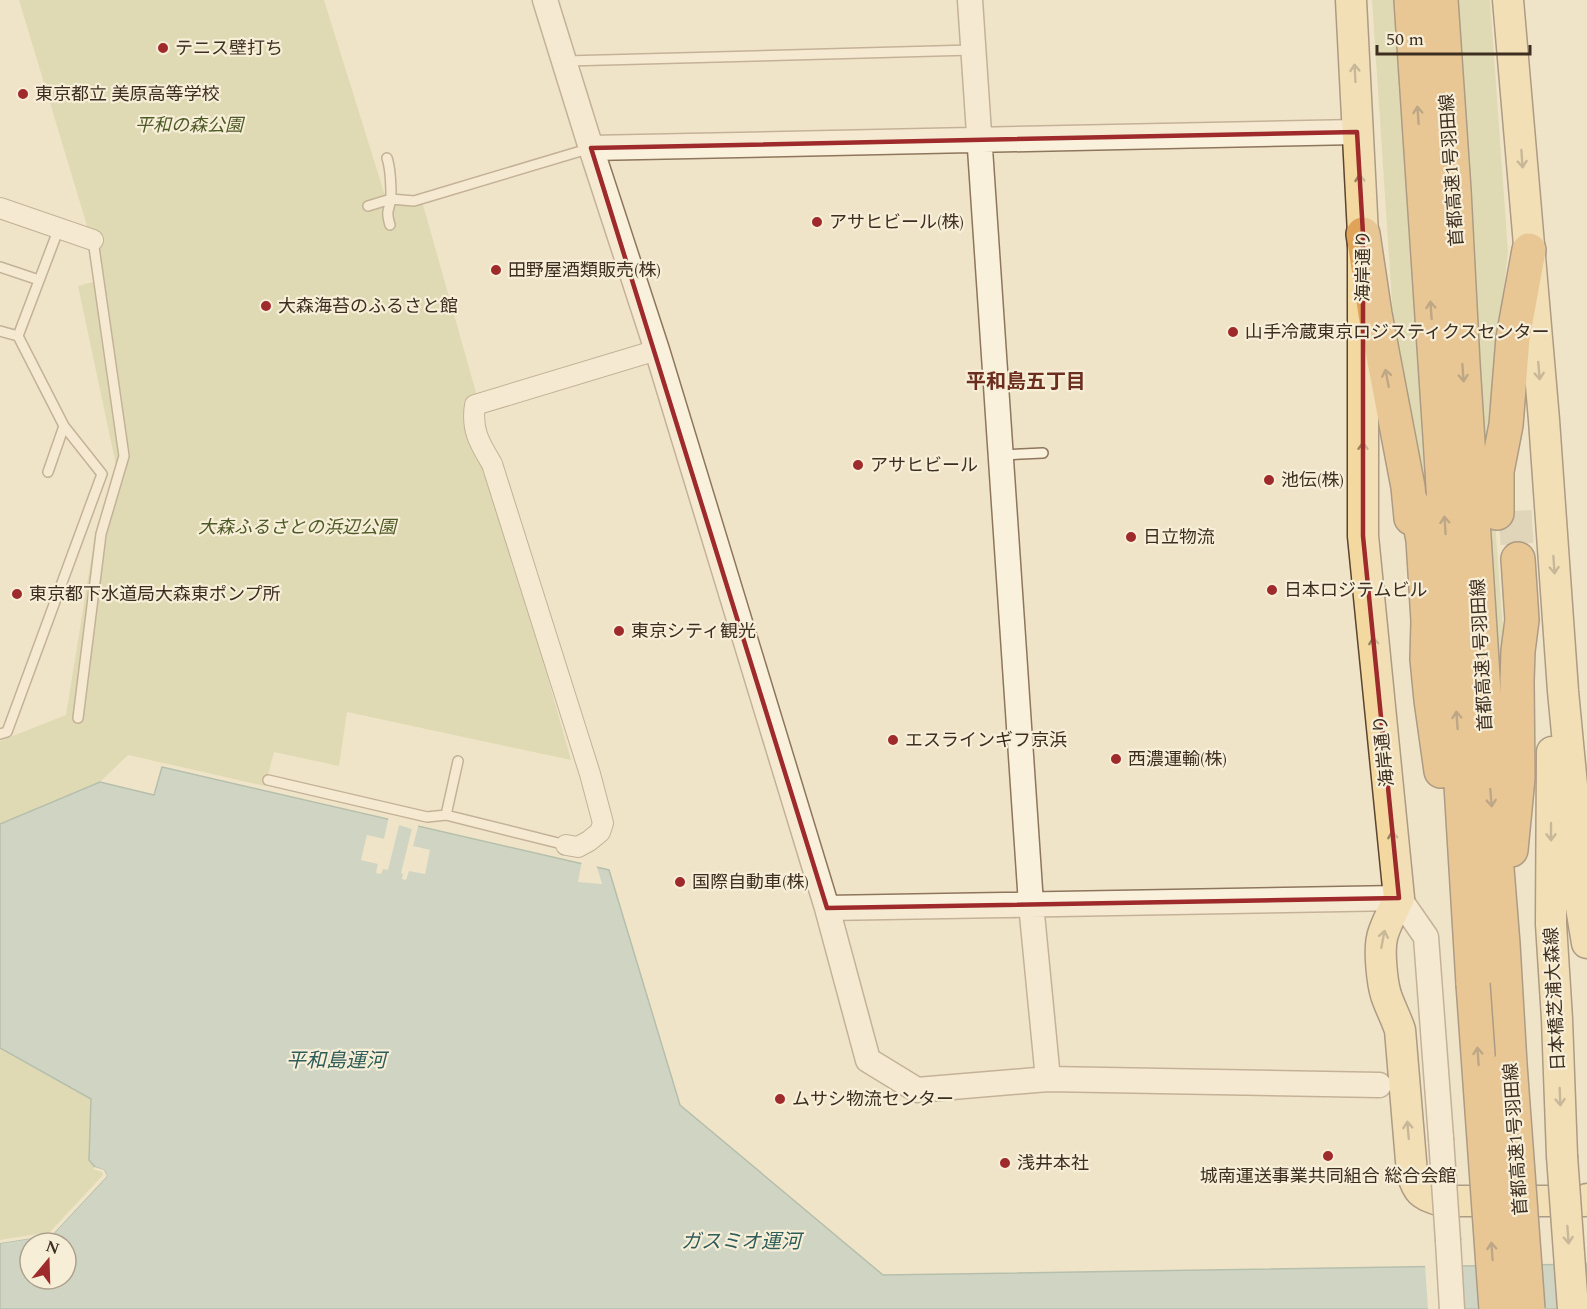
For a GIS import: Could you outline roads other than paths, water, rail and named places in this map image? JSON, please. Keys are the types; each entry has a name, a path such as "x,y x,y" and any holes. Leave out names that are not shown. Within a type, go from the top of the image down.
{"highway":[{"name":"首都高速1号羽田線","path":"1411,0 1439,425 1469,946 1496,1309"},
{"name":"首都高速1号羽田線","path":"1441,0 1488,755 1528,1309"},
{"path":"1363,234 1409,498 1417,624 1427,659 1431,700 1469,946"},
{"path":"1506,512 1497,471 1506,425 1514,338 1528,250"},
{"path":"1503,944 1518,778 1518,651 1509,621 1510,560"}],"main road":[{"path":"1351,0 1358,132"},
{"path":"1508,0 1544,420 1563,691 1582,845 1580,901 1586,927"},
{"path":"1517,100 1522,0"},
{"name":"海岸通り","path":"1358,132 1363,234 1363,536 1399,898 1382,937 1382,959 1385,989 1400,1030 1412,1173 1416,1188 1424,1195 1441,1201 1584,1201 1587,1198"},
{"name":"日本橋芝浦大森線","path":"1563,691 1552,734 1551,924 1562,1156 1573,1309"}],"street":[{"path":"545,0 657,350 827,908 868,1060 917,1090 1048,1078 1379,1085"},
{"path":"970,0 1031,904 1048,1078"},
{"path":"591,148 1358,132"},
{"path":"0,208 93,240"},
{"path":"566,846 578,847 589,841 600,832 603,823 590,774 492,464 480,443 473,419 475,405 657,350"},
{"path":"827,908 1399,898 1426,937 1452,1309"},
{"path":"1556,997 1564,943 1571,929 1586,927"}],"lane":[{"path":"564,61 974,50"},
{"path":"368,206 391,199 414,201 591,148"},
{"path":"387,158 391,199 386,213 390,225"},
{"path":"18,336 59,228"},
{"path":"78,718 101,534 124,456 93,240"},
{"path":"0,267 39,280"},
{"path":"0,331 18,336 64,426 102,474 7,732 0,735"},
{"path":"48,472 64,426"},
{"path":"1001,455 1043,453"},
{"path":"446,815 458,761"},
{"path":"268,780 427,817 446,815 566,846"},
{"path":"542,839 544,828"}],"water":[{"name":"平和島運河","path":"162,767 609,870 680,1105 883,1275 1587,1264 1587,1309 0,1309 0,1243 18,1240 18,1291 78,1291 78,1231 56,1231 107,1176 104,1170 95,1167 89,1160 91,1099 0,1048 0,824 100,782 154,795"}],"tunnel":[{"path":"1515,511 1518,559"}],"place":[{"name":"テニス壁打ち","path":"163,48"},
{"name":"東京都立 美原高等学校","path":"23,94"},
{"name":"アサヒビール(株)","path":"817,222"},
{"name":"田野屋酒類販売(株)","path":"496,270"},
{"name":"大森海苔のふるさと館","path":"266,306"},
{"name":"山手冷蔵東京ロジスティクスセンター","path":"1233,332"},
{"name":"アサヒビール","path":"858,465"},
{"name":"池伝(株)","path":"1269,480"},
{"name":"日立物流","path":"1131,537"},
{"name":"日本ロジテムビル","path":"1272,590"},
{"name":"東京都下水道局大森東ポンプ所","path":"17,594"},
{"name":"東京シティ観光","path":"619,631"},
{"name":"エスラインギフ京浜","path":"893,740"},
{"name":"西濃運輸(株)","path":"1116,759"},
{"name":"国際自動車(株)","path":"680,882"},
{"name":"ムサシ物流センター","path":"780,1099"},
{"name":"城南運送事業共同組合 総合会館","path":"1328,1156"},
{"name":"浅井本社","path":"1005,1163"}],"district":[{"name":"平和島五丁目","path":"1026,382"}],"park label":[{"name":"平和の森公園","path":"189,125"},
{"name":"大森ふるさとの浜辺公園","path":"297,527"}],"water label":[{"name":"ガスミオ運河","path":"741,1242"}]}
